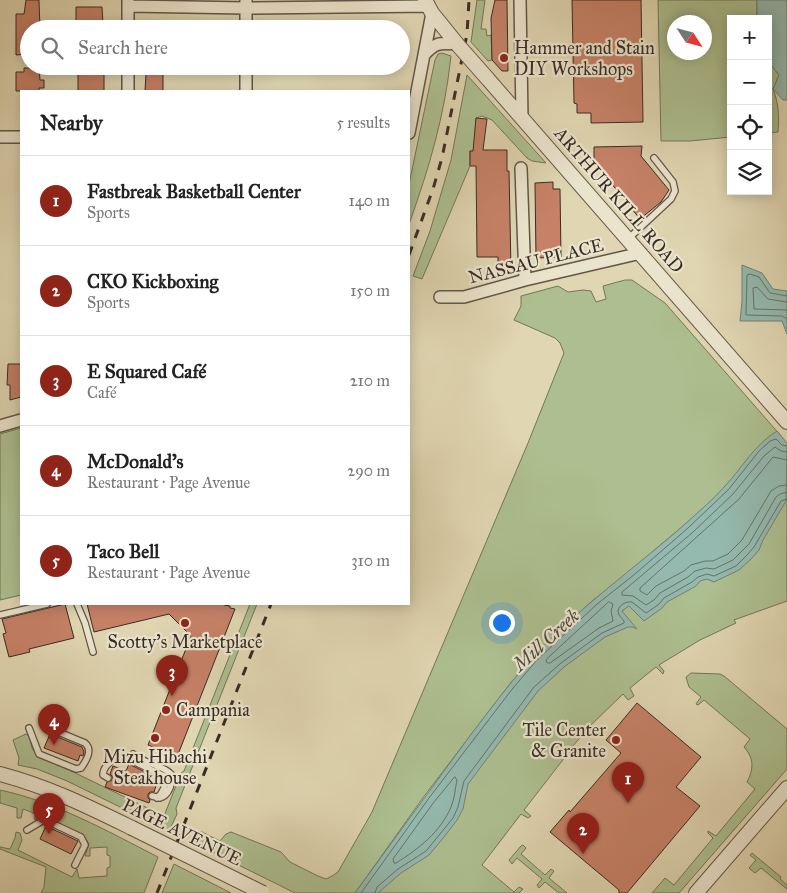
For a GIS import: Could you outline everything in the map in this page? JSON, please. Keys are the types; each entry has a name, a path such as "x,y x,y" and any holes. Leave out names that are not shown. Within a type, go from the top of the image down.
{"street":[{"path":"520,0 522,117"},
{"path":"128,20 128,3 428,6 423,57 410,128"},
{"path":"246,4 246,20"},
{"name":"ARTHUR KILL ROAD","path":"428,6 457,44 783,418"},
{"path":"423,57 435,44 457,44"},
{"path":"128,75 128,90"},
{"path":"246,75 246,90"},
{"path":"0,137 20,137"},
{"path":"521,168 525,280"},
{"name":"NASSAU PLACE","path":"440,297 464,297 525,280 641,253"},
{"path":"0,426 20,420"},
{"name":"PAGE AVENUE","path":"0,774 58,792 263,893"},
{"path":"696,893 787,788"}],"lane":[{"path":"628,239 671,199 675,191 673,182 654,158"},
{"path":"0,615 43,605"},
{"path":"77,605 85,623 93,652"},
{"path":"29,728 39,754 76,768 81,768 90,751 88,746 56,731 50,723"},
{"path":"133,754 138,759 166,770 171,774 172,780 168,792 162,798 155,797"},
{"path":"108,778 103,775 103,771 114,760"},
{"path":"27,830 45,820 81,837 85,845 75,865"}],"green space":[{"path":"477,0 485,0 481,29 486,29 487,36 491,35 492,60 488,61 471,42"},
{"path":"658,0 757,0 757,15 727,15 727,137 690,141 661,141"},
{"path":"442,53 451,56 445,99 423,183 410,221 410,179 435,60 438,54"},
{"path":"772,66 779,75 773,89 778,110 778,132 772,133"},
{"path":"467,75 546,163 532,161 527,158 492,120 482,116 476,118 474,151 470,151 470,166 422,279 413,276 430,231 451,160"},
{"path":"632,280 665,303 781,436 737,482 631,571 592,601 533,657 509,685 425,795 355,893 295,893 190,841 195,832 202,832 220,841 226,834 231,832 281,852 290,862 326,879 338,872 372,812 528,443 564,353 560,343 555,338 514,320 521,306 521,296 558,286 568,292 591,291 596,302 606,299 603,286"},
{"path":"20,428 20,595 0,600 0,434"},
{"path":"787,480 787,601 734,620 736,623 700,640 659,665 664,671 663,674 656,667 630,688 634,696 628,700 623,694 591,725 572,747 579,752 577,756 569,752 524,810 531,816 528,818 521,814 482,865 514,892 519,887 523,889 519,893 373,893 525,698 622,611"},
{"path":"250,605 257,605 176,808 177,814 169,831 67,781 37,769 18,765 19,758 13,740 26,734 30,737 32,748 38,757 164,816 181,773 184,771"},
{"path":"691,673 720,674 724,676 787,729 787,769 679,893 652,893 665,878 674,885 713,838 708,831 716,836 755,789 747,782 752,764 750,755 744,747 750,739 704,700 698,705 696,704 701,697 689,687 686,677"},
{"path":"0,790 21,795 61,810 158,857 144,893 41,893 44,887 46,867 0,849 0,847 10,849 16,832 20,833 22,840 18,850 72,877 77,869 79,878 107,876 107,868 110,867 110,856 107,855 107,847 90,848 90,856 85,856 89,844 84,836 47,818 47,814 42,812 37,820 34,819 36,814 23,809 21,818 17,818 17,808 0,803"},
{"path":"523,845 526,848 521,854 545,875 551,869 554,871 549,878 567,893 559,893 545,882 539,888 537,885 542,879 517,858 512,864 509,860"},
{"path":"752,853 781,877 780,879 787,885 787,889 761,868 755,873 749,868 756,860 750,855"},
{"path":"174,864 231,893 162,893"}],"water":[{"path":"757,0 787,0 787,100 783,100 773,89 779,75 772,66 772,15 757,15"},
{"path":"742,265 762,273 773,289 787,291 787,334 782,321 740,321"},
{"path":"777,431 787,443 786,501 759,550 751,559 739,570 714,582 707,579 700,581 696,586 667,602 644,621 629,606 622,611 637,629 628,627 605,637 564,667 538,691 468,784 463,809 457,820 429,855 401,873 378,893 355,893 469,737 533,657 587,605 684,525 710,501 755,450"}],"building":[{"path":"26,0 39,0 40,20 20,20 20,55 16,55 16,14 24,14"},
{"path":"495,0 507,0 508,71 502,71 492,60 491,18"},
{"path":"572,0 641,0 643,122 591,123 591,113 577,113 577,104 574,103"},
{"path":"76,7 102,7 103,20 76,20"},
{"path":"16,72 20,72 20,75 40,75 40,80 44,80 44,88 16,91"},
{"path":"78,75 104,75 104,90 78,90"},
{"path":"146,75 163,75 163,90 145,90"},
{"path":"476,118 487,119 483,150 507,150 511,269 498,272 498,257 477,257 476,166 470,166 470,151 473,151"},
{"path":"642,146 641,156 669,190 661,202 640,219 594,162 594,147"},
{"path":"553,182 553,189 560,189 561,257 536,258 535,183"},
{"path":"8,364 20,364 20,397 10,400 10,385 7,385"},
{"path":"65,605 74,638 29,649 30,652 9,657 3,634 6,633 2,619"},
{"path":"87,605 224,605 235,609 177,757 148,745 191,636 169,614 94,632"},
{"path":"637,703 701,757 676,787 700,806 627,893 619,893 619,890 550,832 569,810 570,812 621,753 606,740"},
{"path":"50,734 82,747 83,756 80,755 78,761 44,748"},
{"path":"129,764 149,774 147,779 157,783 154,792 148,794 149,803 105,787 107,782 112,780 110,774 113,766 126,771"},
{"path":"46,826 78,841 71,854 40,839"}],"railway":[{"path":"410,252 442,158 467,34 469,0"},
{"path":"157,893 271,605"}],"place":[{"name":"Hammer and Stain DIY Workshops","path":"504,58"},
{"name":"Scotty's Marketplace","path":"185,623"},
{"name":"E Squared Café","path":"172,696"},
{"name":"Campania","path":"166,710"},
{"name":"Mizu Hibachi Steakhouse","path":"155,738"},
{"name":"Tile Center & Granite","path":"616,740"},
{"name":"McDonald's","path":"54,745"},
{"name":"Fastbreak Basketball Center","path":"628,803"},
{"name":"Taco Bell","path":"49,834"},
{"name":"CKO Kickboxing","path":"583,854"}],"water label":[{"name":"Mill Creek","path":"546,640"}]}
